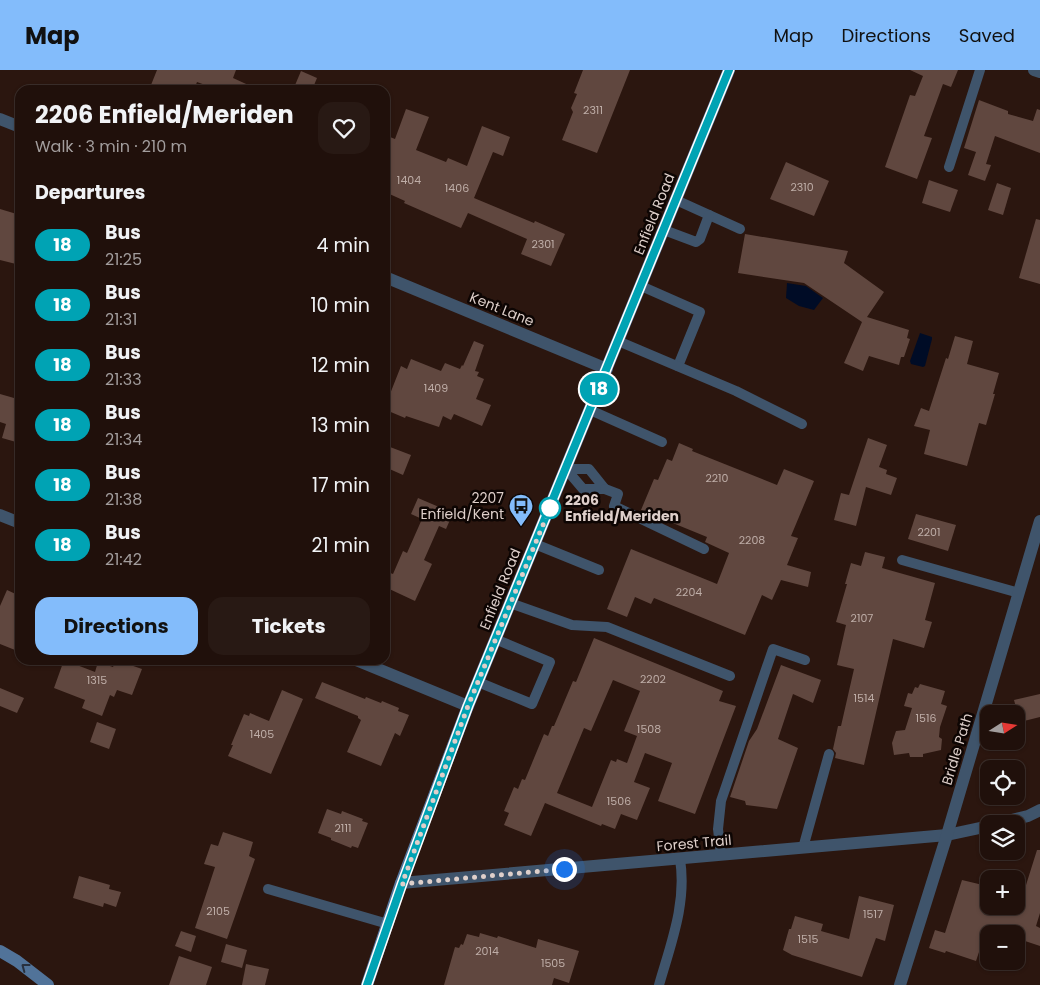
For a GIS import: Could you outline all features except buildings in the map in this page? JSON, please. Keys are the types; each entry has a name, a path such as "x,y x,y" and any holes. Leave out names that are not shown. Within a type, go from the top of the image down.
{"street":[{"name":"Enfield Road","path":"368,985 402,884 468,706 729,70"},
{"path":"1034,70 1040,72"},
{"path":"0,119 15,125"},
{"name":"Kent Lane","path":"390,279 607,369"},
{"path":"0,515 15,521"},
{"name":"Bridle Path","path":"900,985 947,836 1040,521"},
{"path":"368,665 468,706"},
{"path":"1025,817 1040,810"},
{"name":"Forest Trail","path":"402,884 947,836 980,828"},
{"path":"0,951 48,985"}],"lane":[{"path":"949,167 980,70"},
{"path":"676,200 740,229"},
{"path":"664,230 696,242 700,238 709,215"},
{"path":"641,286 700,312 678,366"},
{"path":"618,341 736,391 802,424"},
{"path":"590,410 662,442"},
{"path":"566,469 583,489 605,489 618,494 614,506 704,549"},
{"path":"566,469 588,469 605,489"},
{"path":"535,544 600,570"},
{"path":"902,560 1019,593"},
{"path":"510,604 572,625 607,627 730,676"},
{"path":"478,682 532,704 550,662 496,639"},
{"path":"721,855 718,829 721,801 773,649 805,660"},
{"path":"803,848 829,754"},
{"path":"660,985 680,911 682,882 680,859"},
{"path":"268,889 388,924"}],"water":[{"path":"787,283 806,286 823,298 814,310 799,306 786,298"},
{"path":"920,333 932,337 925,366 923,367 911,364 910,361"}],"bus line":[{"name":"18","path":"367,985 468,706 729,70"}],"place":[{"name":"2206 Enfield/Meriden","path":"550,508"},
{"name":"2207 Enfield/Kent","path":"521,527"}],"route":[{"path":"550,508 468,706 402,884 564,869"}]}
